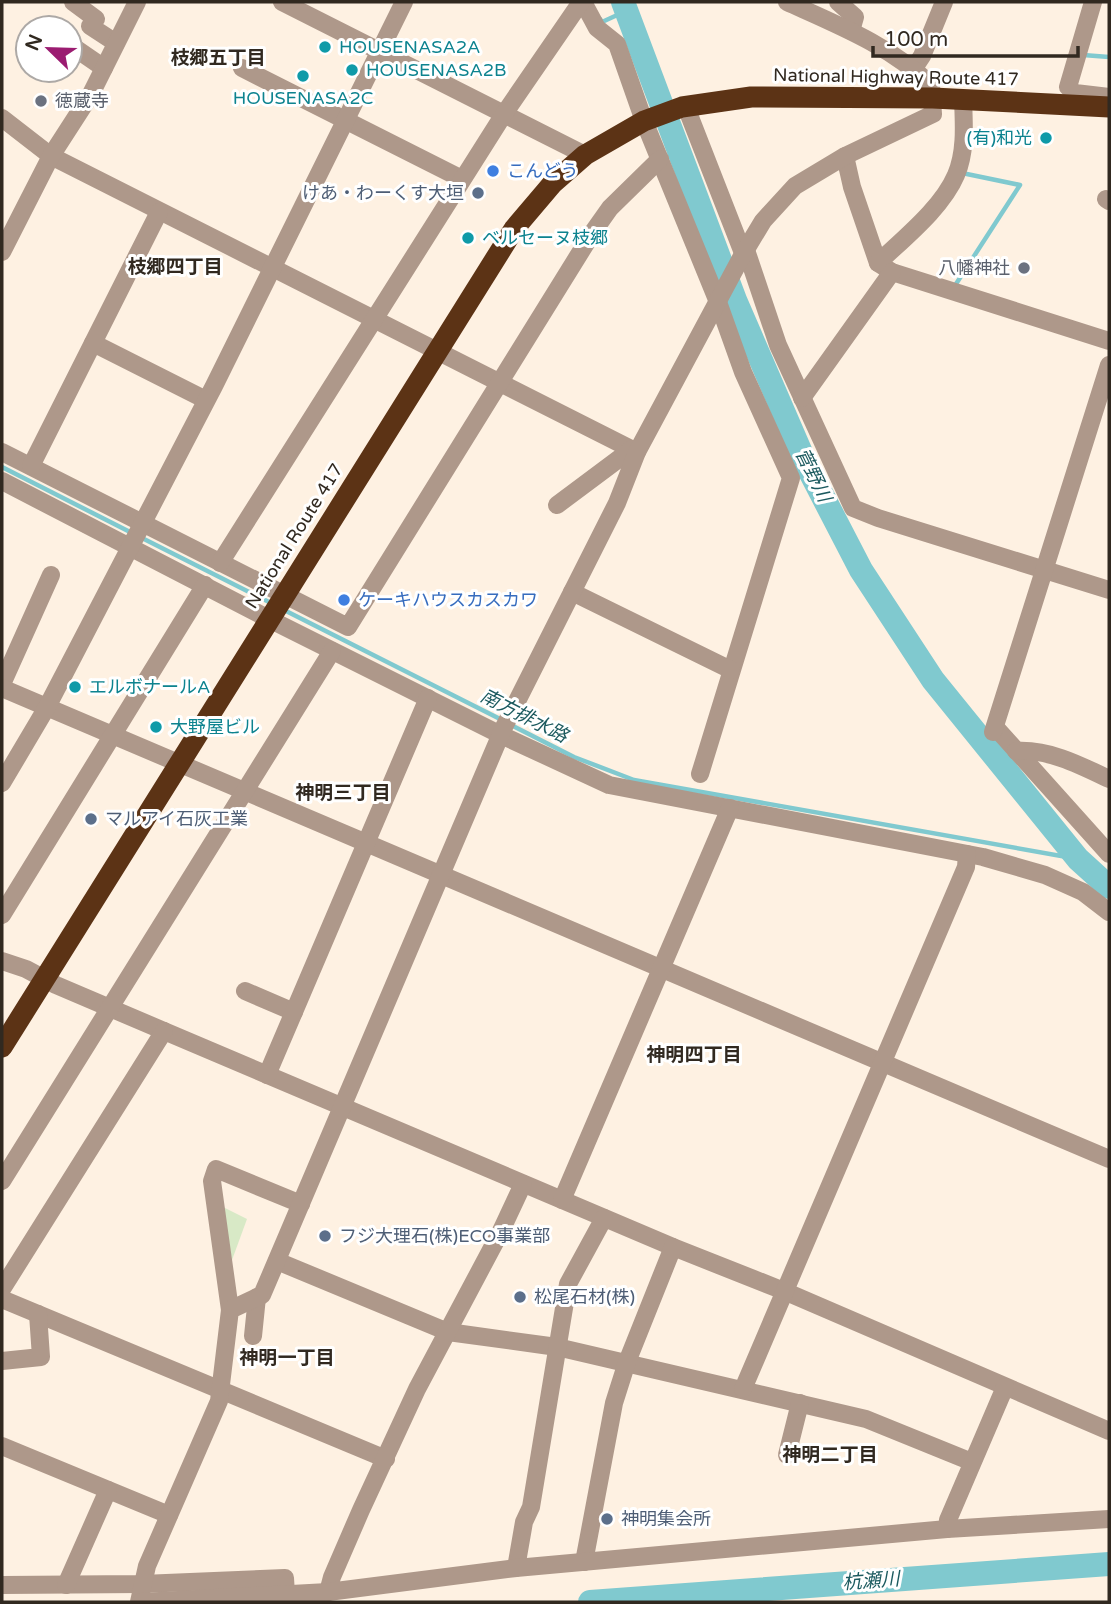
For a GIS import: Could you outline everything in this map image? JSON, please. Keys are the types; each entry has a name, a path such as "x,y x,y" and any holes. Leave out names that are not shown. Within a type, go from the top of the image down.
{"highway":[{"name":"National Highway Route 417","path":"684,107 751,97 933,98 1109,107"},
{"name":"National Route 417","path":"2,1047 514,229 553,183 585,155 648,119 684,107"}],"street":[{"path":"73,2 96,19 84,33"},
{"path":"2,252 51,156 91,94 137,2"},
{"path":"282,2 585,155"},
{"path":"2,783 47,707 206,400 404,2"},
{"path":"229,1310 262,1295 505,726 617,503 634,451 744,253 763,222 795,186 845,156 933,114 931,85 914,68 851,31 787,2"},
{"path":"838,2 855,17 851,31"},
{"path":"914,68 922,56 944,2"},
{"path":"1093,2 1068,87 1075,93 1109,97"},
{"path":"220,563 462,179 577,3 597,28 617,44 648,119 660,159 719,299 743,372 791,478 700,774"},
{"path":"90,26 116,43"},
{"path":"84,55 104,68"},
{"path":"242,68 462,179"},
{"path":"802,398 885,268 933,209 956,174 964,136 962,100"},
{"path":"684,107 744,253 778,345 853,508 1109,590"},
{"path":"2,118 51,156 634,451"},
{"path":"845,156 852,187 885,268 1109,341"},
{"path":"2,481 130,544 205,585 348,627 593,232 610,208 660,159"},
{"path":"31,467 159,212"},
{"path":"93,343 206,400"},
{"path":"1109,365 995,730 1109,854"},
{"path":"557,505 634,451"},
{"path":"2,452 220,563 332,651 428,698 505,726 609,785 967,854 1045,875 1083,892 1109,912"},
{"path":"51,575 2,686 179,764 1109,1159"},
{"path":"2,915 205,585"},
{"path":"572,592 731,670"},
{"path":"2,1181 332,651"},
{"path":"267,1074 428,698"},
{"path":"1016,751 1032,750 1064,759 1109,779"},
{"path":"562,1200 730,808"},
{"path":"743,1390 966,867 967,854"},
{"path":"2,961 1109,1431"},
{"path":"245,990 294,1012"},
{"path":"2,1289 164,1031"},
{"path":"140,1596 147,1566 219,1401 229,1310 212,1181 216,1169 301,1205"},
{"path":"328,1592 337,1566 417,1389 523,1184"},
{"path":"516,1568 524,1522 531,1507 568,1284 604,1218"},
{"path":"584,1562 614,1403 627,1362 673,1247"},
{"path":"277,1261 448,1332 557,1347 866,1419 972,1462"},
{"path":"253,1336 257,1297"},
{"path":"2,1299 386,1459"},
{"path":"2,1361 41,1357 38,1314"},
{"path":"947,1529 948,1520 1005,1387"},
{"path":"787,1455 800,1403"},
{"path":"2,1446 169,1515"},
{"path":"66,1585 108,1490"},
{"path":"2,1584 66,1585 140,1596 241,1599 328,1592 516,1568 947,1529 1109,1519"},
{"path":"140,1596 285,1578 286,1594"}],"green space":[{"path":"223,1207 247,1219 232,1260"}],"waterway":[{"name":"菅野川","path":"623,2 735,300 805,462 861,570 933,680 1078,859 1109,887"},
{"path":"600,19 602,22 626,11"},
{"path":"1083,55 1109,57"},
{"path":"956,284 1020,185 962,173"},
{"name":"南方排水路","path":"2,467 132,533"},
{"name":"南方排水路","path":"140,537 273,604"},
{"name":"南方排水路","path":"284,610 504,721"},
{"name":"南方排水路","path":"511,725 574,757 634,780 1078,859"},
{"name":"杭瀬川","path":"590,1602 1109,1564"}],"place":[{"name":"HOUSENASA2A","path":"325,47"},
{"name":"HOUSENASA2B","path":"352,70"},
{"name":"HOUSENASA2C","path":"303,76"},
{"name":"徳蔵寺","path":"41,101"},
{"name":"(有)和光","path":"1046,138"},
{"name":"こんどう","path":"493,171"},
{"name":"けあ・わーくす大垣","path":"478,193"},
{"name":"ベルセーヌ枝郷","path":"468,238"},
{"name":"八幡神社","path":"1024,268"},
{"name":"ケーキハウスカスカワ","path":"344,600"},
{"name":"エルボナールA","path":"75,687"},
{"name":"大野屋ビル","path":"156,727"},
{"name":"マルアイ石灰工業","path":"91,819"},
{"name":"フジ大理石(株)ECO事業部","path":"325,1236"},
{"name":"松尾石材(株)","path":"520,1297"},
{"name":"神明集会所","path":"607,1519"}],"district":[{"name":"枝郷五丁目","path":"218,58"},
{"name":"枝郷四丁目","path":"175,267"},
{"name":"神明三丁目","path":"343,793"},
{"name":"神明四丁目","path":"694,1055"},
{"name":"神明一丁目","path":"287,1358"},
{"name":"神明二丁目","path":"830,1455"}]}
